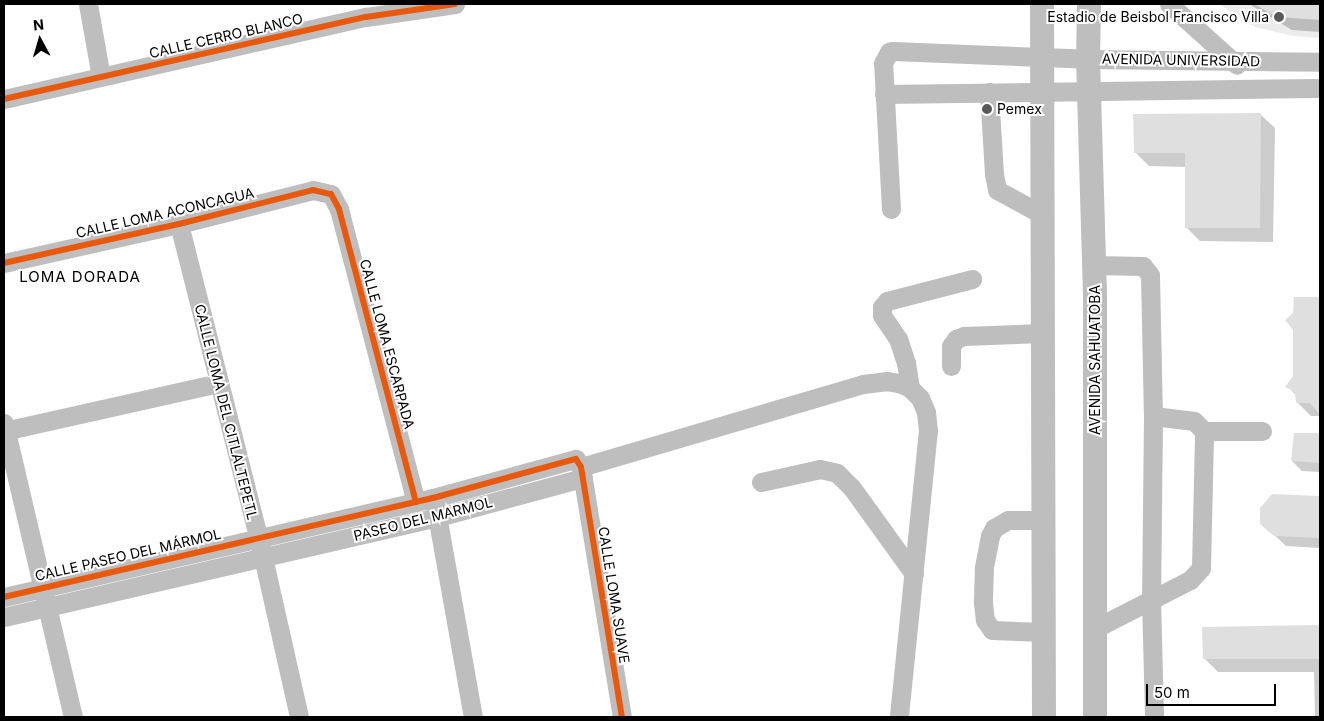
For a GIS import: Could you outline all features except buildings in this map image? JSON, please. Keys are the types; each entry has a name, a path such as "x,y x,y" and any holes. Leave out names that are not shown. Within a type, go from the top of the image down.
{"main road":[{"path":"1042,4 1044,717"},
{"name":"AVENIDA SAHUATOBA","path":"1090,4 1088,91 1094,265 1096,628 1094,717"}],"street":[{"path":"88,4 101,76"},
{"name":"CALLE CERRO BLANCO","path":"4,99 361,10 455,4"},
{"path":"1169,4 1262,88"},
{"name":"AVENIDA UNIVERSIDAD","path":"1320,62 1088,59 899,49 889,52 883,63 884,94 1320,88"},
{"path":"989,92 994,174 997,190 1043,215"},
{"path":"884,94 891,209"},
{"name":"CALLE LOMA ACONCAGUA","path":"4,263 179,224 313,190 330,194"},
{"name":"CALLE LOMA ESCARPADA","path":"330,194 339,209 424,500 438,517 473,717"},
{"name":"CALLE LOMA DEL CITLALTEPETL","path":"179,224 263,557 299,717"},
{"path":"1094,265 1143,266 1149,271 1153,416 1150,599 1154,717"},
{"path":"910,388 906,363 898,338 882,315 882,307 887,301 972,279"},
{"path":"951,366 951,346 956,339 964,336 1043,333"},
{"path":"580,468 863,384 886,380 910,388 920,398 926,412 928,430 899,717"},
{"path":"73,717 44,587 4,428 219,383"},
{"path":"1153,416 1194,421 1204,431 1262,432"},
{"path":"1096,628 1190,580 1201,568 1204,431"},
{"name":"PASEO DEL MARMOL","path":"257,537 580,468"},
{"name":"PASEO DEL MARMOL","path":"263,557 438,517 580,468"},
{"name":"CALLE LOMA SUAVE","path":"580,468 622,717"},
{"path":"761,482 820,469 837,473 852,488 914,574"},
{"path":"1043,520 1008,520 994,528 990,536 984,568 983,602 985,620 992,630 1043,632"},
{"name":"CALLE PASEO DEL MÁRMOL","path":"4,596 257,537"},
{"path":"4,617 263,557"}],"shaded area":[{"name":"Estadio de Beisbol Francisco Villa","path":"1219,4 1320,4 1320,38 1293,36 1255,27"}],"cycle path":[{"path":"4,99 366,17 455,4"},
{"path":"4,263 179,224 313,190 331,194 339,209 416,502"},
{"path":"4,597 433,498 576,459 581,467 622,717"}],"place":[{"name":"Estadio de Beisbol Francisco Villa","path":"1279,17"},
{"name":"Pemex","path":"987,109"}],"district":[{"name":"LOMA DORADA","path":"80,277"}]}
